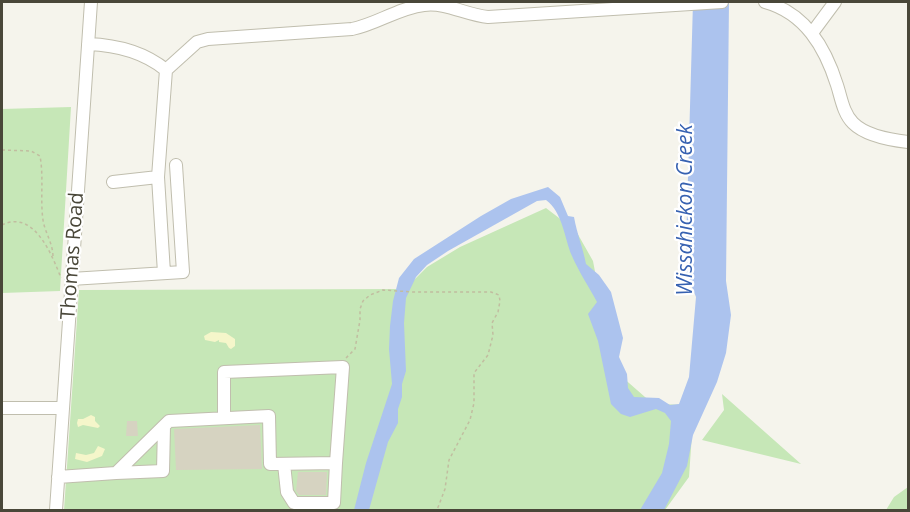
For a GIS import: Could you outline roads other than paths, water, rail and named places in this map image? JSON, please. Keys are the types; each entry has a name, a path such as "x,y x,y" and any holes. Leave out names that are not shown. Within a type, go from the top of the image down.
{"street":[{"name":"Thomas Road","path":"56,510 91,2"},
{"path":"164,273 158,177 166,70 197,42 208,39 352,29 402,10 424,5 441,5 488,17 722,2"},
{"path":"765,2 793,14 812,33 828,59 851,121 864,131 909,142"},
{"path":"812,33 835,2"},
{"path":"88,44 131,51 159,64 166,70"},
{"path":"71,279 183,272 176,165"},
{"path":"113,182 158,177"},
{"path":"224,418 224,372 343,368 334,503 294,503 287,492 284,464"},
{"path":"2,408 63,408"},
{"path":"116,473 169,421 224,418 269,416 270,464 336,463"},
{"path":"58,477 163,471 164,426"}],"water":[{"path":"693,2 729,2 726,281 731,315 726,353 717,382 693,435 687,466 664,510 640,510 662,473 669,444 671,421 665,413 656,409 630,417 621,414 611,404 598,341 588,314 597,302 572,256 560,218 546,200 537,201 448,251 427,265 416,277 406,298 404,323 406,371 398,409 398,423 388,442 369,510 354,510 366,463 392,384 390,326 399,278 414,259 511,199 548,187 560,197 568,216 574,217 586,264 599,275 611,292 623,338 619,357 627,374 628,388 634,397 659,398 670,405 679,404 689,377 696,297 686,272"}],"water label":[{"name":"Wissahickon Creek","path":"686,210"}]}
